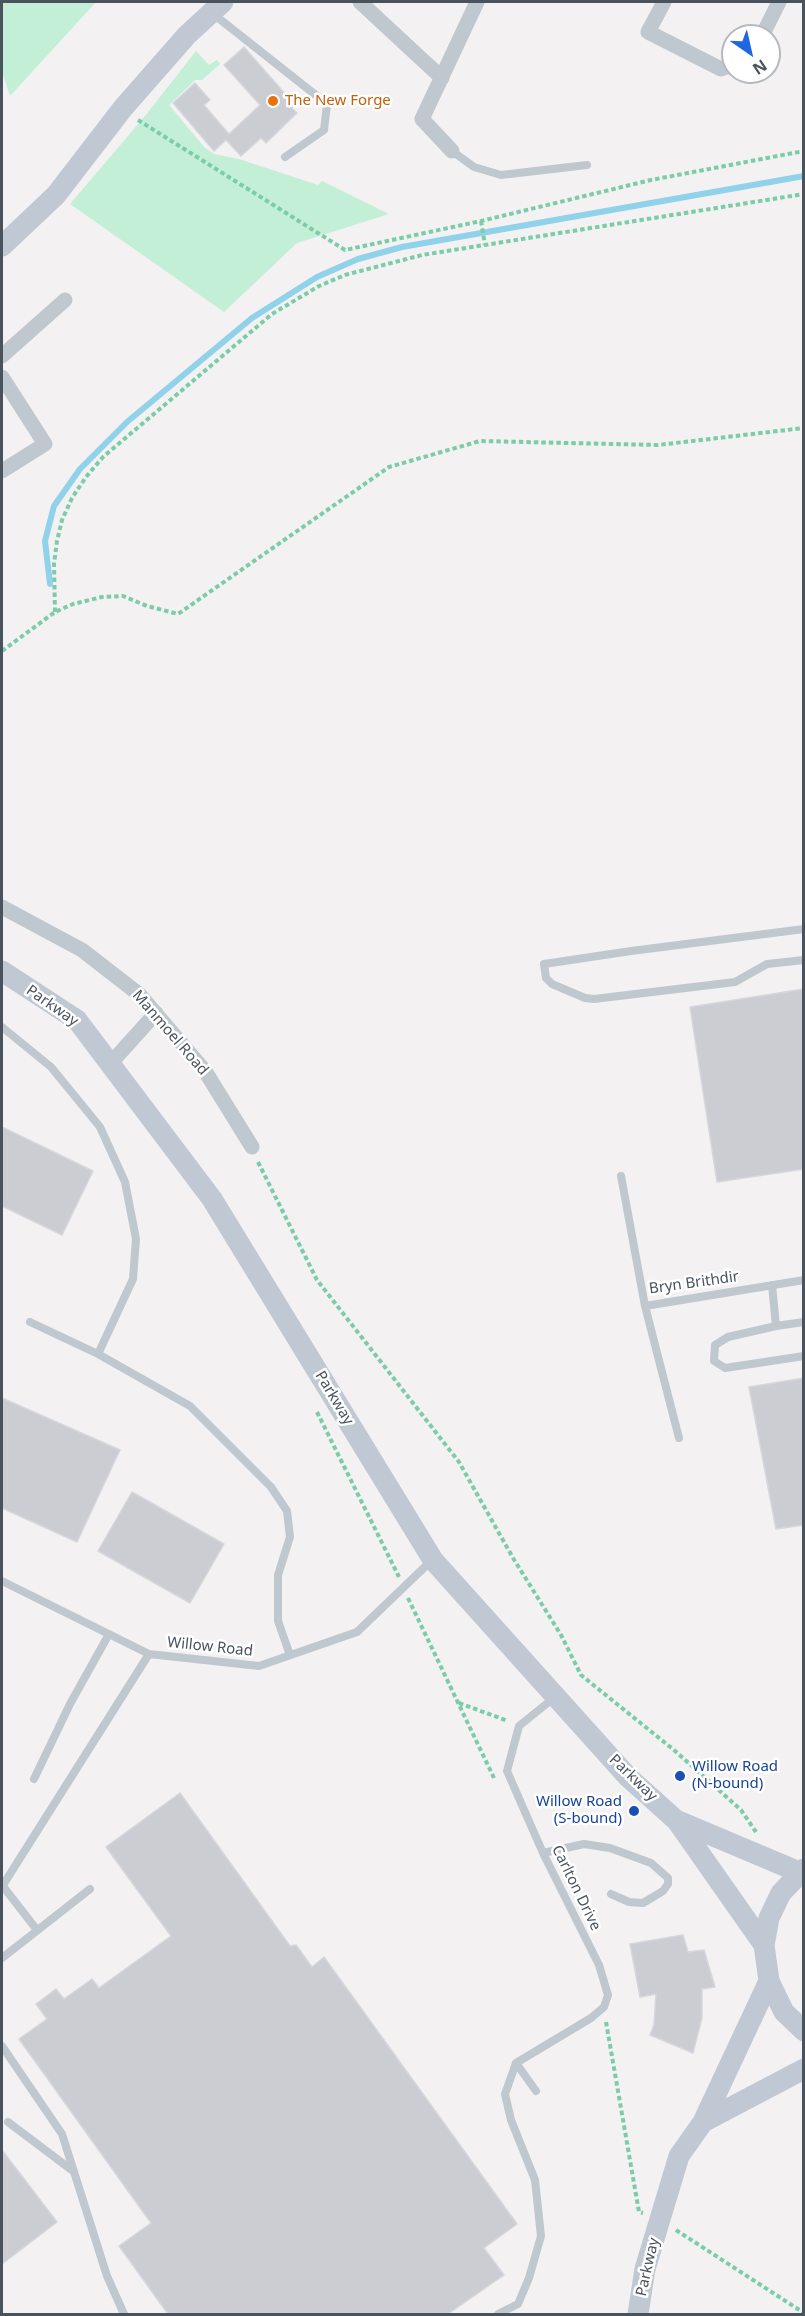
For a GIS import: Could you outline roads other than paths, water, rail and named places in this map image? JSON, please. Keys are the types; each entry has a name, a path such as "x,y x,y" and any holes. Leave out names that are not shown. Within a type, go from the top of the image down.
{"main road":[{"path":"2,246 56,195 123,108 187,35 217,7"},
{"name":"Parkway","path":"2,971 77,1020 212,1199 433,1560 628,1777 677,1821"},
{"path":"677,1821 801,1871 781,1893 770,1918 764,1945 769,1981 784,2012 804,2031"},
{"path":"677,1821 764,1945"},
{"name":"Parkway","path":"638,2314 645,2269 679,2156 703,2122 769,1981"},
{"path":"703,2122 804,2069"}],"street":[{"path":"360,2 442,78"},
{"path":"452,151 422,118 477,2"},
{"path":"664,2 648,32 721,69"},
{"path":"768,24 779,2"},
{"path":"2,357 65,300"},
{"path":"2,377 45,444 2,471"},
{"name":"Manmoel Road","path":"2,907 82,950 140,995 205,1071 252,1147"},
{"path":"110,1064 156,1013"}],"lane":[{"path":"217,7 327,104 324,130 285,157"},
{"path":"452,151 474,167 501,175 588,165"},
{"path":"804,929 544,964 546,978 552,984 585,998 594,999 735,982 767,964 804,960"},
{"path":"2,1027 51,1067 100,1127 125,1182 136,1239 133,1279 98,1354"},
{"name":"Bryn Brithdir","path":"621,1176 645,1306 804,1280"},
{"path":"772,1285 776,1326"},
{"path":"645,1306 679,1438"},
{"path":"30,1322 98,1354 190,1406 271,1487 287,1511 290,1537 278,1575 278,1621 290,1655"},
{"path":"804,1322 728,1337 714,1345 714,1361 725,1368 804,1356"},
{"name":"Willow Road","path":"2,1581 150,1654 259,1666 357,1632 433,1560"},
{"path":"34,1779 70,1704 109,1634"},
{"path":"37,1930 2,1885 150,1654"},
{"name":"Carlton Drive","path":"516,2063 577,2028 604,2007 608,1995 599,1965 543,1853 507,1771 519,1726 556,1696"},
{"path":"543,1853 585,1844 610,1848 651,1863 668,1878 668,1884 663,1892 643,1903 629,1902 611,1894"},
{"path":"2,1958 90,1890"},
{"path":"2,2046 62,2134 107,2276 124,2314"},
{"path":"516,2063 536,2091"},
{"path":"498,2314 518,2304 529,2278 541,2236 535,2180 511,2120 505,2094 516,2063"},
{"path":"8,2122 74,2172"}],"waterway":[{"path":"50,584 45,541 54,506 80,469 127,422 252,318 317,277 358,259 402,247 804,176"}],"place":[{"name":"The New Forge","path":"273,101"},
{"name":"Willow Road (N-bound)","path":"680,1776"},
{"name":"Willow Road (S-bound)","path":"634,1811"}]}
